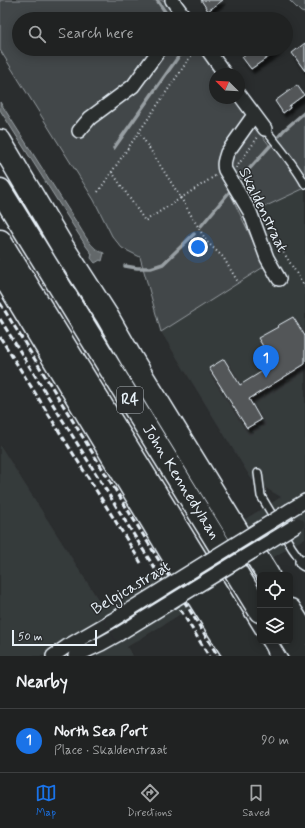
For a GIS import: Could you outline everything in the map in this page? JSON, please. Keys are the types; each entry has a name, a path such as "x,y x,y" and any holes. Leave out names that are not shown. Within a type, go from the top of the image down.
{"highway":[{"path":"0,141 131,358 244,540 266,572"},
{"path":"0,165 15,182 38,217 64,249"},
{"name":"John Kennedylaan","path":"0,171 257,585"},
{"name":"John Kennedylaan","path":"0,190 258,608"},
{"name":"John Kennedylaan","path":"0,241 256,656"},
{"path":"0,270 235,656"},
{"path":"293,615 305,634"},
{"path":"293,643 301,656"},
{"path":"280,644 288,656"}],"street":[{"path":"172,0 180,12"},
{"path":"79,131 90,118 133,86 155,56"},
{"path":"212,56 221,68"},
{"path":"245,103 265,129"},
{"name":"Skaldenstraat","path":"254,116 227,153 224,160 224,166 230,171 250,212 268,258 279,279"},
{"path":"189,582 244,540 305,501"},
{"path":"244,540 302,522"},
{"name":"Belgicastraat","path":"53,656 111,621 189,582"},
{"name":"Belgicastraat","path":"75,656 119,634 189,582"}],"lane":[{"path":"265,129 300,174 305,184"},
{"path":"258,473 261,496 292,548 303,563"}],"path":[{"path":"98,192 190,56"},
{"path":"112,172 145,221 181,198 236,168 265,129"},
{"path":"139,132 207,242 223,257 238,282"},
{"path":"268,227 305,287"}],"shaded area":[{"path":"0,0 165,0 173,12 12,12 12,56 204,56 212,68 209,68 209,104 238,104 270,146 284,130 305,112 305,188 264,207 242,177 225,183 265,266 161,332 140,257 122,248 112,236 94,200 0,50"},
{"path":"289,0 305,0 305,13 301,12"},
{"path":"0,102 88,241 99,251 104,253 102,261 100,260 95,263 91,258 92,254 0,110"},
{"path":"305,188 305,538 127,647 133,656 0,656 0,445 103,607 281,497 252,480 161,332 215,262 245,226 264,207"}],"building":[{"path":"201,0 223,0 208,11"},
{"path":"305,43 305,71 293,54 293,52"},
{"path":"243,56 270,56 251,69 242,57"},
{"path":"297,85 304,95 289,106 290,108 283,113 275,101"},
{"path":"293,317 305,336 305,364 249,399 261,420 247,428 209,368 224,359 240,385 274,364 258,338"}],"waterway":[{"path":"157,0 165,12"},
{"path":"114,148 179,56"},
{"path":"279,136 305,112"},
{"path":"242,177 270,146"},
{"path":"201,226 231,190"},
{"path":"125,266 151,268 163,264 194,234"}],"railway":[{"path":"0,303 218,656"},
{"path":"0,319 209,656"},
{"path":"0,337 141,563"}],"place":[{"name":"North Sea Port","path":"266,378"}]}
